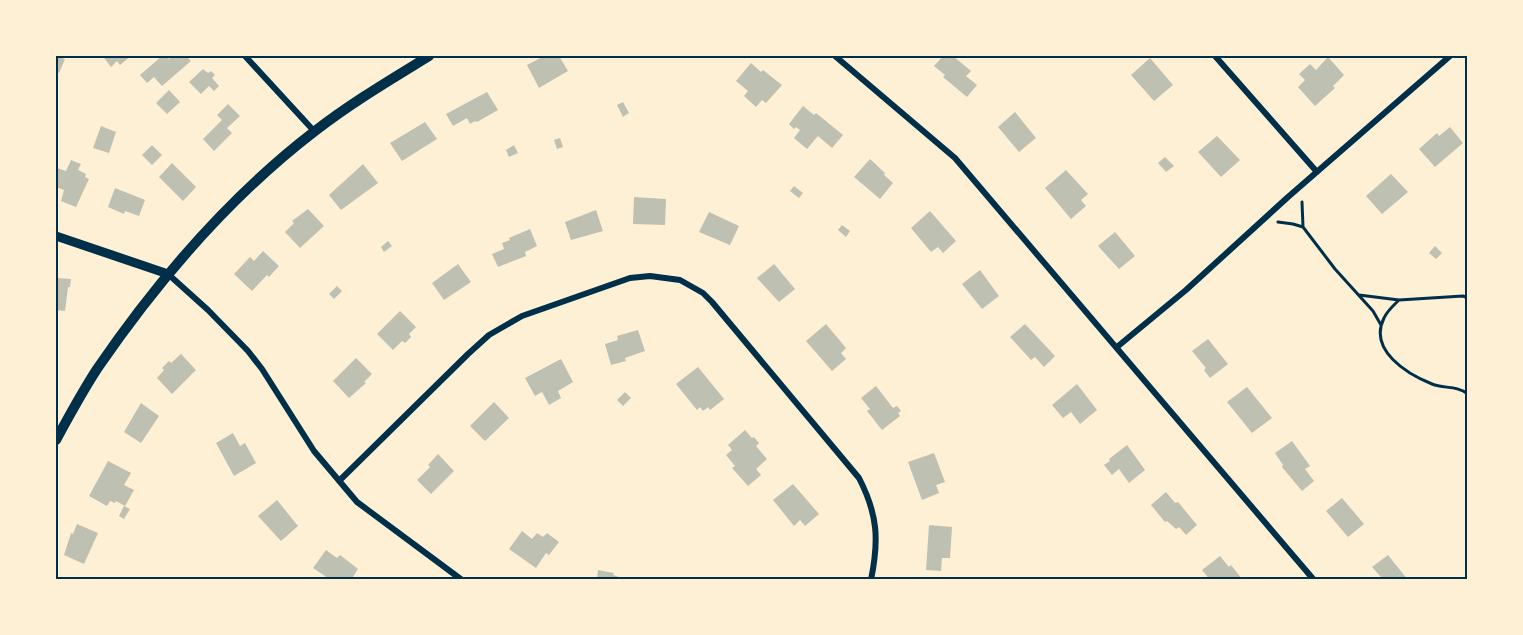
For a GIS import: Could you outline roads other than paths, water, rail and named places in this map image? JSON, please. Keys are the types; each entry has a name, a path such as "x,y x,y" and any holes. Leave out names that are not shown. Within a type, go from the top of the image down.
{"main road":[{"path":"56,440 96,370 168,274 253,183 314,131 357,100 429,56"}],"street":[{"path":"245,56 314,131"},
{"path":"835,56 956,159 1314,579"},
{"path":"1215,56 1317,172"},
{"path":"1117,347 1185,290 1450,56"},
{"path":"56,236 168,274 208,310 248,351 314,451 357,502 462,579"},
{"path":"339,481 468,354 497,330 522,316 620,280 650,276 670,278 689,285 712,302 859,478 868,496 877,535 876,556 870,579"}]}
